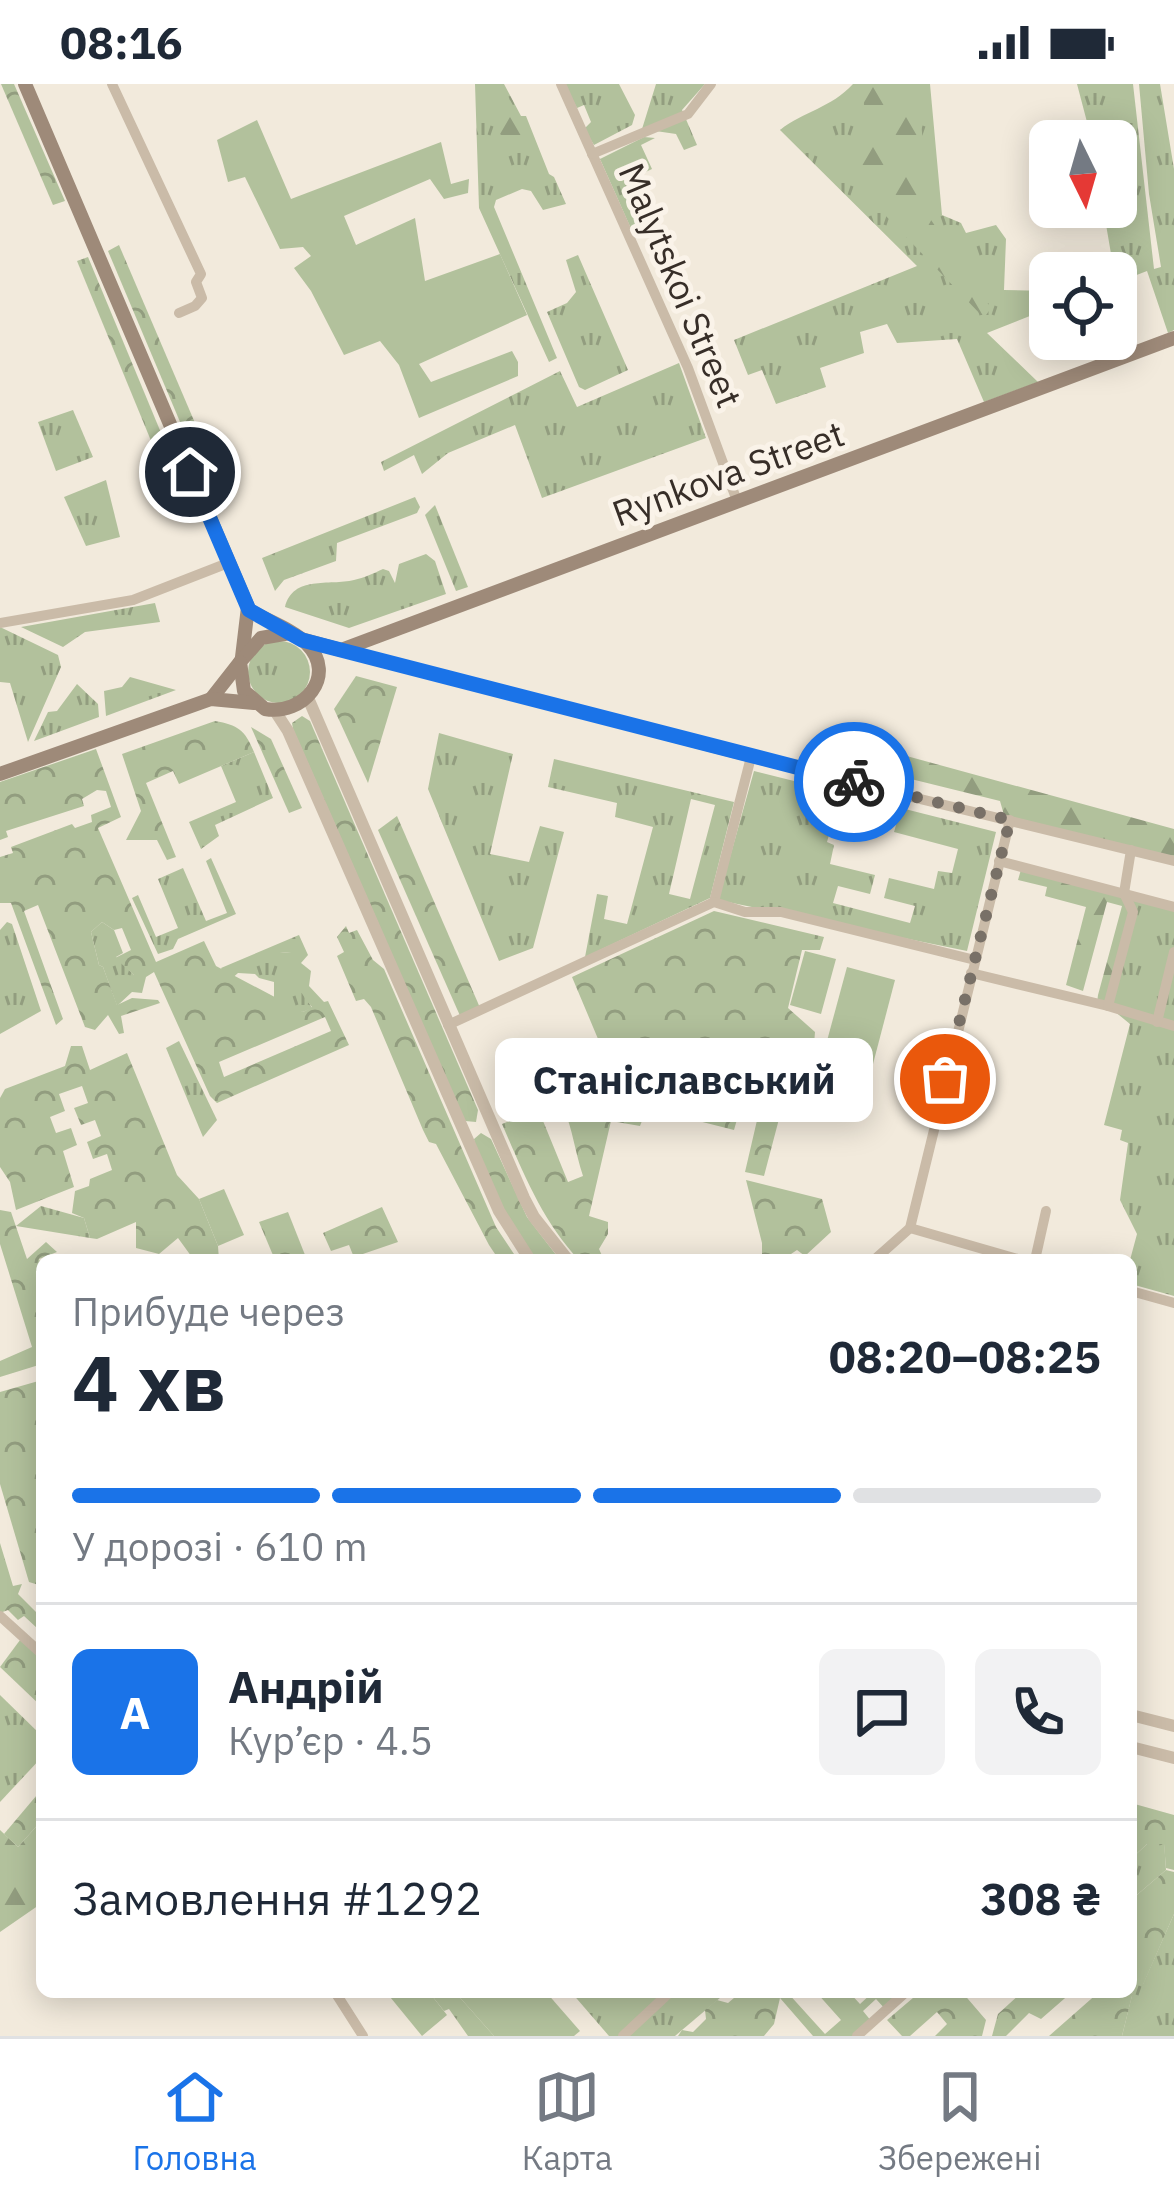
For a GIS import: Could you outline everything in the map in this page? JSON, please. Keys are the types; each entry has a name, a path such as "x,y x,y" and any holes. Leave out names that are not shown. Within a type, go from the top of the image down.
{"main road":[{"path":"25,84 249,610 241,660 244,691 254,703"},
{"name":"Rynkova Street","path":"341,650 1174,338"},
{"path":"0,774 211,699 254,703 275,711 297,706 308,698 341,650 296,636 249,610"},
{"path":"211,699 261,638 296,636"},
{"path":"296,636 316,658 318,681"}],"street":[{"path":"112,84 201,274 196,282 202,298 179,313"},
{"path":"592,154 688,115 711,84"},
{"name":"Malytskoi Street","path":"563,89 688,368 737,501"},
{"path":"0,623 133,600 228,563"},
{"path":"341,650 1174,861"},
{"path":"308,698 534,1217 563,1254"},
{"path":"275,711 288,731 499,1211 526,1254"},
{"path":"714,902 751,757"},
{"path":"881,1254 910,1228 1010,820"},
{"path":"1108,1006 1133,912 1124,893 1131,850"},
{"path":"999,861 1174,907"},
{"path":"448,1024 714,902 745,912 781,912 1174,1027"},
{"path":"1157,1022 1174,952"},
{"path":"464,1132 490,1121"},
{"path":"1036,1254 1046,1211"},
{"path":"910,1228 1000,1254"},
{"path":"1137,1293 1174,1303"},
{"path":"0,1616 36,1649"},
{"path":"1137,1716 1174,1726"},
{"path":"1137,1749 1174,1758"},
{"path":"339,1998 363,2036"},
{"path":"623,2036 664,1998"},
{"path":"856,2036 899,1998"}],"green space":[{"path":"1,84 14,84 65,201 53,205"},
{"path":"475,84 504,84 521,116 526,116 566,204 543,210 531,191 522,189 496,200 494,207 557,358 549,362 479,208"},
{"path":"564,84 619,84 635,115 632,125 594,145 584,129 591,122 584,105 577,108"},
{"path":"656,84 705,84 682,110 697,145 684,150 676,134 642,129"},
{"path":"853,84 930,84 942,215 961,223 966,233 996,225 1006,239 1004,290 1029,291 1029,316 987,333 1038,382 984,402 957,339 897,343 887,324 860,332 864,353 820,368 826,387 776,404 762,370 748,375 734,340 917,266 780,130 836,99"},
{"path":"863,84 918,84 929,217 991,308 984,318 834,162 865,127"},
{"path":"1077,84 1133,84 1154,269 1161,267 1139,84 1160,84 1174,169 1174,330 1168,333 1147,271 1137,275 1137,252 1111,252 1107,228 1137,228 1137,120 1086,120"},
{"path":"510,100 529,133 526,147 519,148 515,137 496,131 491,112"},
{"path":"257,120 291,199 441,142 451,184 469,179 468,193 444,199 430,179 344,216 356,245 415,218 425,281 500,254 527,315 419,364 431,382 512,351 518,376 419,418 399,365 380,341 344,355 294,268 311,256 303,247 280,249 245,177 228,182 217,140"},
{"path":"644,137 655,138 641,145 652,169 633,178 653,221 632,231 600,159"},
{"path":"119,245 198,430 191,433 183,429 108,251"},
{"path":"578,255 628,370 585,390 579,387 547,312 567,303 576,292 566,260"},
{"path":"88,257 191,505 192,512 182,516 77,261"},
{"path":"679,363 706,438 542,498 515,425 448,453 422,474 414,455 384,471 381,462 560,371 577,407"},
{"path":"73,410 93,457 56,471 38,422"},
{"path":"106,480 120,537 86,546 64,497"},
{"path":"415,497 420,507 417,513 337,543 336,561 284,580 275,591 262,558"},
{"path":"435,505 468,587 456,591 425,515"},
{"path":"426,554 435,561 446,594 349,628 285,607 296,590 313,584 354,580 383,569 395,583 399,564"},
{"path":"155,603 160,622 85,632 63,647 21,627"},
{"path":"0,627 58,655 61,667 28,742 10,683 0,682"},
{"path":"279,641 301,650 310,672 301,694 279,703 257,694 248,672 257,650"},
{"path":"356,676 397,687 368,783 334,709"},
{"path":"130,677 176,690 106,716 104,691 122,687"},
{"path":"77,684 98,704 99,717 34,741 48,712 57,711"},
{"path":"302,716 310,721 478,1110 476,1122 465,1121 293,729 292,723"},
{"path":"215,721 240,730 254,752 179,784 173,771 146,783 176,857 167,860 157,840 126,840 141,811 122,754"},
{"path":"251,727 271,739 302,808 289,813"},
{"path":"439,733 513,754 490,854 529,862 540,826 564,832 533,948 499,961 428,789"},
{"path":"837,737 1174,829 1174,858 1004,815 1000,801 834,760"},
{"path":"96,749 121,817 98,828 156,962 204,941 216,966 303,1012 312,1007 288,971 291,953 280,952 280,943 299,935 308,955 301,963 311,971 309,986 328,1001 349,1045 217,1103 154,972 146,977 142,993 132,992 128,978 134,975 115,958 131,950 122,928 114,930 102,922 91,932 117,1005 132,998 160,1003 121,1016 124,1033 119,1034 108,1015 95,1030 85,1027 38,905 24,911 63,1019 56,1025 11,903 0,903 0,857 13,853 11,847 72,824 75,828 92,822 91,815 111,807 106,791 97,790 82,799 84,806 6,831 8,837 0,840 0,782","holes":["325,1017 331,1031 224,1077 219,1062"]},
{"path":"254,752 273,798 215,825 219,836 201,849 189,822 236,802 221,766"},
{"path":"554,759 734,802 710,898 585,957 597,894 608,896 604,919 627,924 653,827 615,817 617,803 548,787","holes":["691,799 715,805 690,899 669,894"]},
{"path":"754,771 894,806 888,830 834,817 827,842 834,845 830,864 875,875 870,894 838,886 833,903 910,923 915,906 884,898 889,878 934,889 938,871 952,873 958,849 894,832 901,808 996,832 967,951 718,900"},
{"path":"397,816 481,1010 461,1018 378,830"},
{"path":"211,858 236,914 178,939 173,949 158,954 132,898 138,895 156,937 178,928 158,879 183,868 206,921 227,913 206,861"},
{"path":"1022,866 1124,893 1133,912 1108,1006 1097,1003 1098,995 1122,906 1107,902 1083,991 1066,985 1086,907 1045,896 1047,887 1018,880"},
{"path":"1124,893 1174,905 1174,1296 1137,1286 1137,1254 1132,1254 1137,1234 1120,1200 1128,1143 1120,1140 1122,1130 1104,1125 1130,1024 1108,1006 1133,912"},
{"path":"714,911 824,937 820,950 802,950 788,1008 815,1032 811,1084 789,1081 764,1176 745,1172 758,1116 614,1077 572,977"},
{"path":"7,922 12,924 41,1011 0,1034 0,930"},
{"path":"102,922 114,930 123,953 116,957 134,975 132,992 117,1006 91,932"},
{"path":"346,926 349,933 357,930 373,960 384,969 496,1227 514,1254 495,1254 436,1144 429,1142 371,1007 364,999 356,1001 337,956 344,952 337,937"},
{"path":"280,943 280,952 291,953 297,982 312,1008 303,1012 274,1005 274,982 238,973 228,982 221,968"},
{"path":"805,951 836,959 821,1014 790,1005"},
{"path":"847,967 895,980 873,1064 824,1052"},
{"path":"179,1041 217,1120 203,1137 166,1048"},
{"path":"71,1046 82,1046 90,1070 127,1053 177,1175 199,1199 219,1254 190,1254 178,1238 159,1254 136,1248 136,1222 90,1238 84,1218 72,1213 75,1191 112,1170 107,1154 93,1159 87,1142 101,1136 95,1120 81,1125 74,1108 88,1103 82,1086 59,1094 65,1111 50,1117 56,1133 71,1128 77,1145 63,1151 74,1187 16,1210 10,1182 0,1167 0,1098 5,1089 65,1066"},
{"path":"612,1084 738,1116 734,1130 647,1108 640,1126 611,1121 589,1216 608,1222 608,1234 599,1249 601,1254 574,1254 544,1212 502,1124 543,1107 541,1116 568,1182 583,1176 563,1107"},
{"path":"481,1133 491,1139 527,1217 555,1254 532,1254 510,1222 474,1139"},
{"path":"746,1180 822,1199 831,1232 807,1254 797,1250 762,1254"},
{"path":"224,1189 244,1235 218,1246 199,1199"},
{"path":"41,1206 84,1218 90,1238 16,1226"},
{"path":"382,1207 398,1242 353,1254 349,1245 331,1251 323,1233"},
{"path":"0,1210 11,1212 27,1259 46,1242 57,1252 36,1254 36,1366 0,1377 0,1361 32,1347 0,1244"},
{"path":"288,1212 305,1254 272,1254 259,1222"},
{"path":"36,1382 36,1584 29,1582 0,1484 0,1392"},
{"path":"0,1543 13,1586 22,1584 18,1594 36,1612 36,1627 24,1616 18,1620 8,1610 0,1613"},
{"path":"23,1636 36,1648 36,1701 0,1667"},
{"path":"0,1695 36,1730 36,1763 0,1802"},
{"path":"36,1796 36,1827 18,1847 4,1834"},
{"path":"1137,1805 1174,1815 1174,1870 1166,1868 1164,1844 1147,1844 1137,1853"},
{"path":"36,1827 36,1907 0,1932 0,1830 18,1847"},
{"path":"1164,1839 1166,1870 1137,1895 1137,1853"},
{"path":"1166,1870 1174,1872 1174,1914 1143,1985 1137,1981 1137,1895"},
{"path":"1174,1914 1174,2036 1122,2036 1131,1998 1137,1998 1137,1980 1143,1984"},
{"path":"391,1998 434,1998 447,2015 422,2036"},
{"path":"434,1998 460,1998 494,2036 468,2036 449,2009 444,2011"},
{"path":"460,1998 551,1998 580,2031 574,2036 494,2036"},
{"path":"576,1998 720,1998 675,2036 609,2036"},
{"path":"734,1998 780,1998 774,2024 764,2036 678,2036 682,2030 693,2032 717,2000 728,2003"},
{"path":"780,1998 792,1998 825,2034 841,2020 821,1998 854,1998 860,2004 866,1998 899,1998 886,2010 876,1999 863,2011 872,2022 857,2036 813,2036"},
{"path":"913,1998 967,1998 986,2020 982,2036 935,2036 947,2024 937,2012 910,2036 902,2036 887,2020"},
{"path":"1015,1998 1065,1998 1041,2019 1029,2013 1006,2036 992,2036 998,2014"},
{"path":"1092,1998 1132,1998 1122,2036 1049,2036"}],"way so far":[{"path":"854,782 1010,820 945,1079"}],"place":[{"name":"Станіславський","path":"945,1079"}],"route":[{"path":"190,472 249,610 302,640 854,782"}]}
